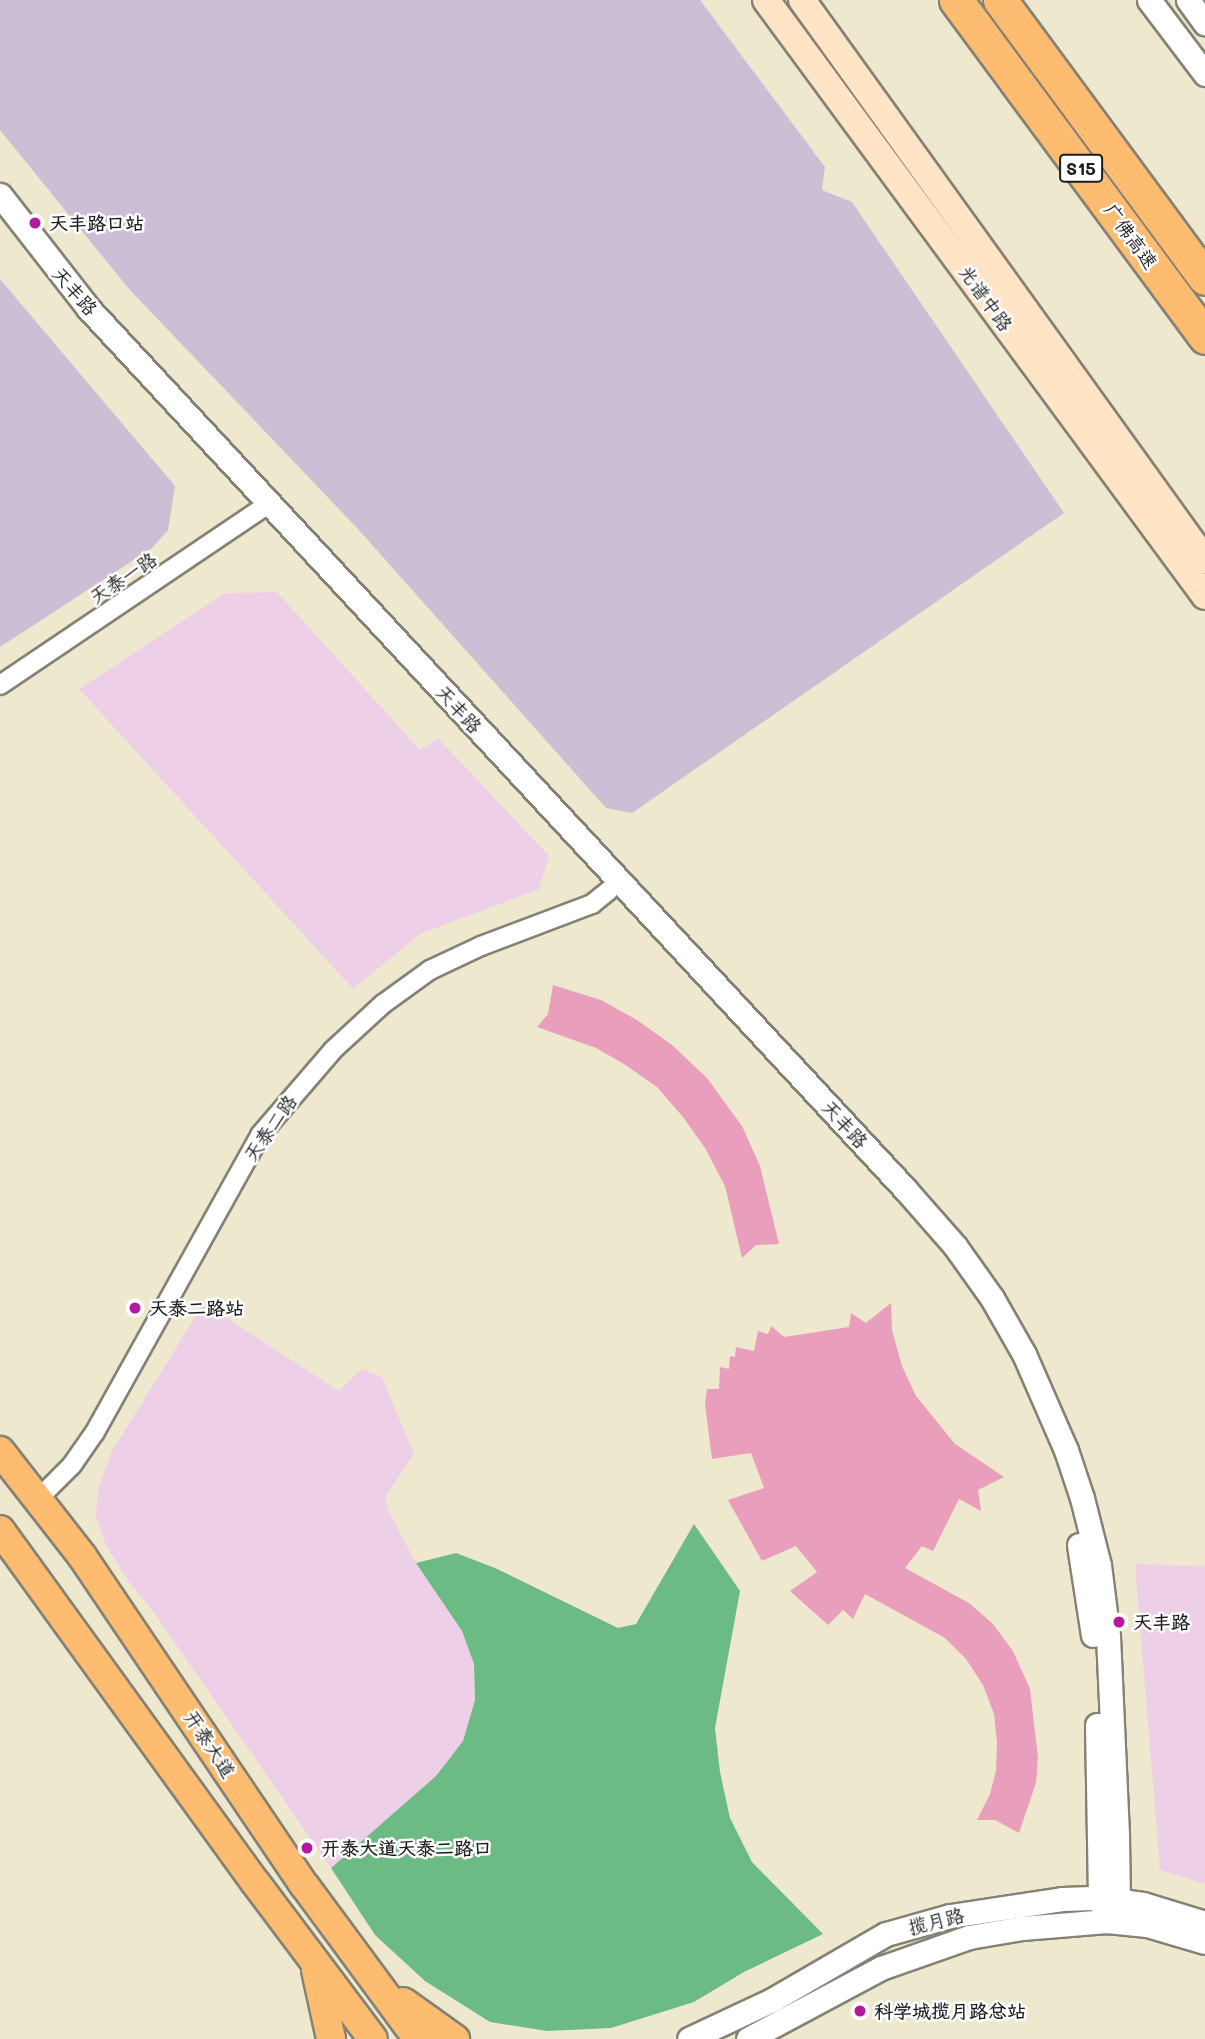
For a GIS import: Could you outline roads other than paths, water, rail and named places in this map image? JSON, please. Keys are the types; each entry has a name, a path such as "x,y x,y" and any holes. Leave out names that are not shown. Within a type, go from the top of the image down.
{"highway":[{"name":"广佛高速","path":"956,0 1205,337"},
{"name":"广佛高速","path":"1000,0 1205,278"}],"main road":[{"name":"光谱中路","path":"766,0 1205,596"},
{"name":"光谱中路","path":"802,0 1205,559"},
{"name":"开泰大道","path":"0,1451 39,1498 130,1625 352,1953 418,2039"},
{"path":"0,1530 315,1964 373,2039"},
{"path":"352,1953 402,2001 455,2039"},
{"path":"315,1964 331,2039"}],"street":[{"path":"1149,0 1205,74"},
{"path":"1188,0 1205,23"},
{"name":"天丰路","path":"0,195 75,293 263,508"},
{"name":"天丰路","path":"0,221 83,324 263,508 613,885 955,1246 992,1298 1024,1354 1066,1450 1082,1498 1099,1565 1108,1630 1112,1705 1107,1921"},
{"name":"天泰一路","path":"0,685 263,508"},
{"name":"天泰二路","path":"39,1498 72,1465 95,1432 260,1135 333,1050 383,1004 430,970 481,946 592,904 613,885"},
{"name":"揽月路","path":"690,2039 772,2000 886,1934 977,1911 1062,1899 1109,1899 1205,1923"},
{"name":"揽月路","path":"748,2039 881,1968 938,1945 996,1931 1107,1921 1147,1925 1205,1942"}],"place":[{"name":"天丰路口站","path":"35,223"},
{"name":"天泰二路站","path":"135,1308"},
{"name":"天丰路","path":"1119,1622"},
{"name":"开泰大道天泰二路口","path":"307,1848"},
{"name":"科学城揽月路总站","path":"860,2011"}]}
